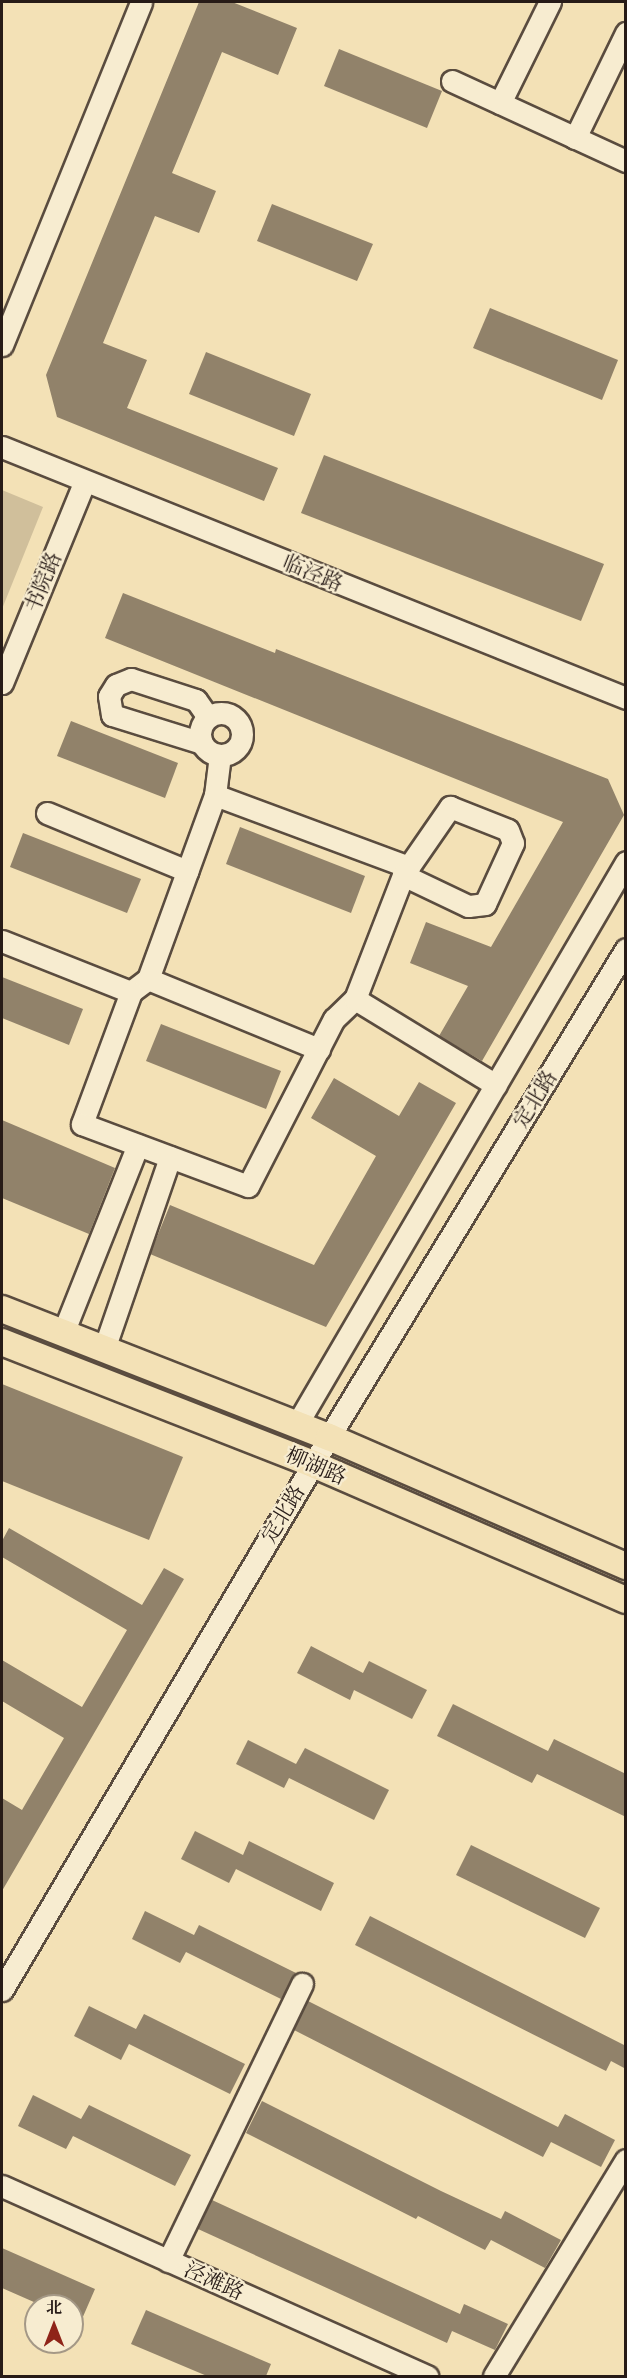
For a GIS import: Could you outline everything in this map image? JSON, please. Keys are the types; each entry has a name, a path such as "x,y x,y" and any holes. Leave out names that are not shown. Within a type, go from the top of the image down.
{"main road":[{"name":"柳湖路","path":"2,1309 329,1437 626,1566"},
{"name":"柳湖路","path":"2,1342 313,1464 626,1600"}],"street":[{"path":"2,345 141,2"},
{"path":"500,103 550,2"},
{"path":"575,138 626,33"},
{"path":"452,81 626,161"},
{"name":"临泾路","path":"2,447 626,698"},
{"name":"书院路","path":"2,683 85,481"},
{"path":"208,717 196,700 131,679 116,685 109,696 112,715 202,743 220,755"},
{"path":"202,743 200,729 208,717 230,714 240,724 239,745 220,755"},
{"path":"215,795 406,871 468,906 485,904 513,843 508,830 450,807 406,871 355,999 334,1019 248,1186 82,1124 131,992 148,979 215,795 220,755"},
{"path":"47,813 188,871"},
{"path":"297,1424 626,862"},
{"path":"2,941 131,992"},
{"name":"定北路","path":"2,1990 329,1437 626,949"},
{"path":"148,979 319,1049"},
{"path":"355,999 496,1085"},
{"path":"63,1333 138,1144"},
{"path":"104,1349 170,1157"},
{"path":"168,2261 302,1984"},
{"path":"494,2376 626,2160"},
{"name":"泾滩路","path":"2,2186 426,2376"}],"shaded area":[{"path":"2,490 43,507 2,609"}],"building":[{"path":"199,2 232,2 297,28 278,75 222,52 172,173 216,191 199,233 155,216 103,343 147,360 127,408 278,468 264,501 57,417 46,375"},
{"path":"339,49 442,91 427,128 324,86"},
{"path":"272,204 373,244 357,281 257,241"},
{"path":"490,308 618,360 602,400 473,348"},
{"path":"206,352 311,394 294,436 189,394"},
{"path":"324,455 604,564 581,621 301,513"},
{"path":"123,593 275,653 276,649 608,779 624,815 482,1061 439,1036 468,986 410,963 426,922 491,947 563,822 105,638"},
{"path":"71,721 178,763 165,798 57,756"},
{"path":"240,827 365,876 351,913 226,864"},
{"path":"23,833 141,879 127,913 10,867"},
{"path":"2,977 83,1009 69,1045 2,1018"},
{"path":"161,1024 281,1071 266,1109 146,1061"},
{"path":"334,1078 399,1116 419,1082 456,1103 326,1327 150,1254 170,1205 314,1265 376,1156 311,1118"},
{"path":"2,1120 115,1168 89,1234 2,1198"},
{"path":"2,1384 183,1457 149,1540 2,1481"},
{"path":"9,1528 142,1605 164,1568 184,1579 2,1891 2,1798 22,1810 64,1738 2,1701 2,1660 82,1707 127,1630 2,1557 2,1541"},
{"path":"311,1646 363,1673 369,1661 427,1690 412,1719 354,1690 350,1700 297,1673"},
{"path":"453,1704 548,1751 554,1739 626,1774 626,1817 537,1774 532,1783 437,1736"},
{"path":"248,1740 296,1764 305,1748 389,1790 374,1820 289,1778 284,1788 236,1764"},
{"path":"195,1831 243,1855 249,1841 334,1883 321,1911 236,1869 229,1883 181,1859"},
{"path":"471,1845 600,1908 585,1938 456,1875"},
{"path":"145,1911 194,1935 199,1925 296,1973 281,1999 186,1952 180,1963 132,1939"},
{"path":"370,1916 626,2046 626,2069 611,2061 606,2071 355,1945"},
{"path":"308,2001 558,2127 565,2114 615,2140 601,2167 551,2142 543,2157 294,2030"},
{"path":"89,2006 136,2029 144,2014 245,2064 230,2094 129,2044 121,2060 74,2036"},
{"path":"33,2095 81,2119 89,2105 191,2155 175,2186 73,2136 66,2149 18,2126"},
{"path":"262,2101 501,2219 505,2211 561,2240 545,2268 491,2240 485,2250 418,2216 416,2219 246,2133"},
{"path":"212,2200 460,2314 464,2304 508,2324 495,2350 452,2331 447,2343 198,2229"},
{"path":"2,2248 95,2289 84,2314 84,2294 24,2294 24,2298 2,2288"},
{"path":"146,2310 271,2364 266,2376 207,2376 131,2344"}]}
